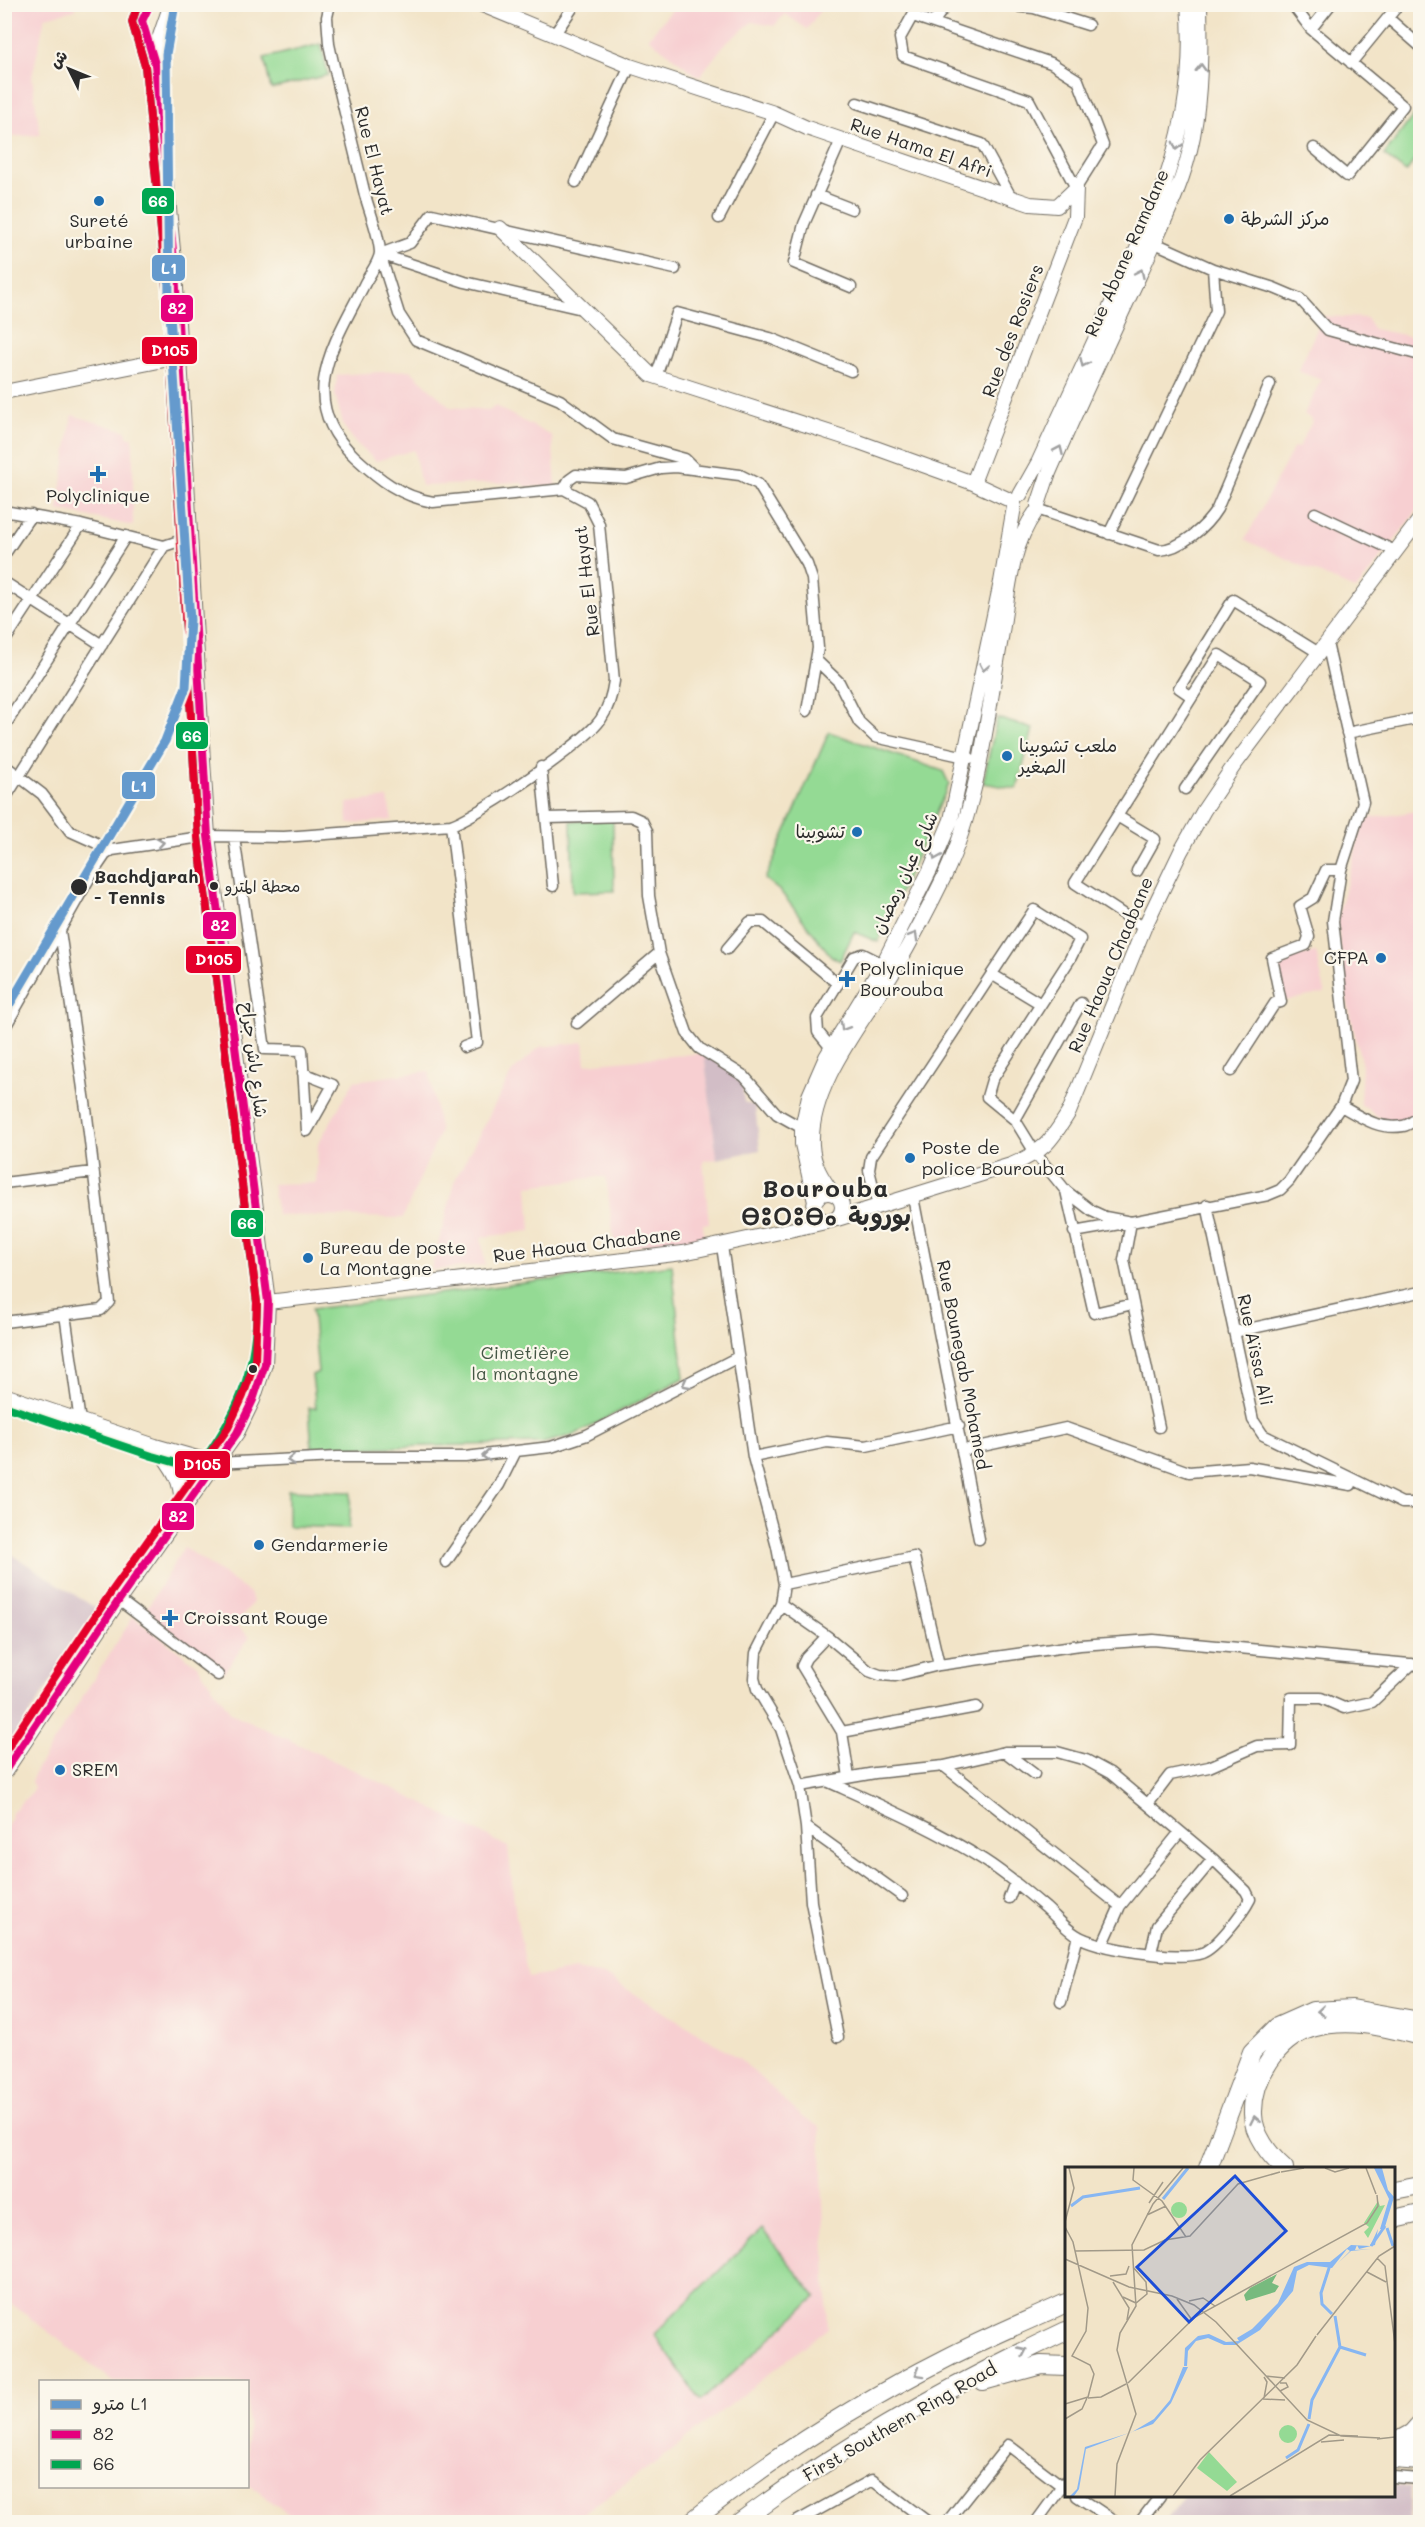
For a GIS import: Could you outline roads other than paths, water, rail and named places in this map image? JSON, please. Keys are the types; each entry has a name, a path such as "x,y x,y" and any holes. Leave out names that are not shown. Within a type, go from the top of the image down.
{"highway":[{"path":"1209,2167 1252,2052 1277,2026 1313,2011 1352,2009 1420,2025"},
{"path":"1282,2167 1261,2141 1252,2115 1258,2083 1270,2060 1288,2040 1310,2029 1338,2022 1420,2025"},
{"path":"1395,2190 1420,2185"},
{"path":"1395,2219 1420,2213"},
{"path":"947,2358 1065,2291"},
{"name":"First Southern Ring Road","path":"691,2523 741,2482 852,2410 947,2358 1065,2302"},
{"name":"First Southern Ring Road","path":"740,2523 772,2498 946,2392 1065,2332"},
{"path":"946,2392 1041,2364 1065,2366"},
{"path":"1395,2444 1412,2433 1420,2424"},
{"path":"1395,2445 1420,2447"},
{"path":"1395,2459 1420,2461"},
{"path":"679,2523 741,2482"},
{"path":"746,2523 772,2498"}],"street":[{"name":"شارع باش جراح","path":"4,1773 119,1600 237,1433 253,1400 266,1356 268,1302 208,836 175,271 155,64 159,39 171,4"},
{"name":"Rue El Hayat","path":"330,4 327,17 329,44 380,254 399,314 416,340 560,400 613,439 685,459 694,468"},
{"name":"Rue Hama El Afri","path":"480,4 630,66 774,113 841,140 1030,204 1057,206 1076,188"},
{"path":"554,35 575,4"},
{"path":"913,16 934,21 962,33 1051,63 1078,80 1103,145 1076,188 1029,100 903,56 900,38 919,4"},
{"path":"934,21 947,4"},
{"path":"992,4 1042,10 1088,25"},
{"path":"1042,10 1053,4"},
{"name":"شارع عبان رمضان","path":"836,1195 819,1174 814,1159 812,1145 815,1114 834,1069 889,967 943,840 956,802 1016,501 1054,428 1155,210 1167,177 1185,110 1189,81 1188,4"},
{"name":"Rue Abane Ramdane","path":"1037,509 1064,438 1155,243 1193,138 1202,69 1200,4"},
{"path":"1292,4 1311,29 1403,106 1347,176 1314,148"},
{"path":"1311,29 1331,4"},
{"path":"1351,63 1399,4"},
{"path":"1388,18 1420,46"},
{"path":"576,182 630,66"},
{"path":"857,103 982,144 1011,198"},
{"path":"719,218 774,113"},
{"path":"841,140 804,224 794,263 850,287"},
{"name":"Rue des Rosiers","path":"972,483 1075,217 1076,188"},
{"path":"816,195 852,209"},
{"path":"675,269 432,214 410,243 380,254 341,330 325,376 327,422 336,437 385,483 415,499 433,502 564,489 568,480 576,475 626,478 661,468 694,468 740,475 758,484 807,564 816,597 817,661 807,711"},
{"path":"501,228 651,375 763,410 972,483 1016,501 1032,495 1037,509"},
{"path":"1155,243 1213,269 1274,288 1300,299 1328,330 1420,355"},
{"path":"380,254 465,282 582,309"},
{"path":"1109,534 1216,311 1213,269"},
{"path":"656,377 677,314 770,338 851,371"},
{"path":"4,392 179,357"},
{"path":"1037,509 1109,534 1159,549 1168,549 1204,526 1217,509 1270,384"},
{"name":"Rue El Hayat","path":"112,850 208,836 284,837 451,825 467,819 541,767 600,721 611,702 614,681 598,524 588,502 564,489"},
{"path":"1016,501 1017,514 1024,518 1037,509"},
{"name":"شارع عبان رمضان","path":"815,1206 802,1144 802,1128 815,1081 832,1048 924,918 966,822 980,761 1013,568 1022,536 1037,509"},
{"path":"4,511 81,525 164,546 191,537"},
{"path":"1316,513 1395,551"},
{"path":"4,555 31,515"},
{"name":"Rue Haoua Chaabane","path":"268,1302 722,1246 832,1220 913,1197 1036,1154 1053,1138 1069,1112 1144,928 1181,851 1204,810 1420,519"},
{"path":"4,642 81,525"},
{"path":"4,727 126,536"},
{"path":"4,800 164,546"},
{"path":"4,582 102,645"},
{"path":"1074,1232 1268,1195 1280,1190 1341,1106 1352,1081 1333,921 1341,870 1364,802 1323,648 1233,600 1179,688 1192,697"},
{"path":"1144,928 1075,883 1219,655 1260,681 1185,789"},
{"path":"817,661 839,682 859,722 875,737 980,761"},
{"path":"1347,733 1420,718"},
{"path":"4,765 42,794 70,831 112,850 99,862 4,1029"},
{"path":"541,767 553,886"},
{"path":"547,818 631,816 642,821 647,831 649,896 659,953 687,1033 695,1044 740,1073 777,1114 802,1128"},
{"path":"1117,816 1155,839 1137,871"},
{"path":"451,825 477,1042 464,1047"},
{"path":"234,837 265,1049 302,1050 303,1073 307,1131 333,1085 303,1073"},
{"path":"1231,1071 1275,1003 1281,1002 1272,958 1306,945 1309,937 1300,906 1313,898 1326,870 1341,870"},
{"path":"800,1228 823,1194 836,1195 850,1205 871,1208 869,1170 871,1157 1034,910 1080,939 992,1080 987,1097 1015,1120 1036,1154 1066,1191 1092,1211 1131,1222"},
{"path":"727,949 750,922 763,922 838,984"},
{"path":"4,1322 101,1310 109,1302 60,931"},
{"path":"577,1023 659,953"},
{"path":"832,1048 818,1032 816,1022 857,955 866,955 889,967"},
{"path":"993,975 1041,1004"},
{"path":"1015,1120 1081,1003"},
{"path":"1341,1106 1373,1124 1386,1128 1407,1125 1420,1118"},
{"path":"4,1183 93,1172"},
{"path":"1066,1191 1094,1313 1133,1304"},
{"path":"815,1206 819,1219 832,1220 843,1208 836,1195"},
{"name":"Rue Bounegab Mohamed","path":"913,1197 964,1450 979,1539"},
{"name":"Rue Aïssa Ali","path":"1207,1206 1253,1420 1263,1436 1363,1487 1402,1503 1420,1503"},
{"path":"1131,1222 1124,1260 1159,1427"},
{"path":"722,1246 753,1457 777,1547 784,1584 781,1604 756,1653 754,1678 781,1729 800,1786 806,1827 811,1902 837,2037"},
{"path":"1234,1332 1420,1292"},
{"path":"65,1314 80,1422"},
{"path":"4,1395 80,1422 215,1463 337,1457 465,1457 514,1454 567,1443 587,1436 738,1357"},
{"path":"753,1457 827,1442 866,1446 959,1426"},
{"path":"964,1450 1066,1428 1189,1472 1250,1467 1363,1487"},
{"path":"155,1446 173,1468 180,1482 181,1512"},
{"path":"447,1562 499,1485 514,1454"},
{"path":"784,1584 914,1557 939,1665"},
{"path":"119,1600 218,1675"},
{"path":"781,1604 827,1636 869,1671 880,1675 896,1676 939,1665 1080,1646 1153,1640 1416,1665"},
{"path":"827,1636 806,1658 802,1666 842,1732 849,1777"},
{"path":"1148,1804 1170,1775 1209,1767 1257,1746 1290,1745 1291,1698 1321,1698 1344,1708 1372,1702 1416,1665"},
{"path":"842,1732 977,1707"},
{"path":"800,1786 849,1777 944,1766 1005,1752 1057,1752 1086,1760 1110,1773 1213,1859 1246,1891 1250,1899 1212,1947 1203,1953 1191,1955 1151,1953 1103,1944 1078,1936 1015,1882 985,1860 939,1834 829,1782"},
{"path":"1005,1752 1034,1774"},
{"path":"944,1766 1120,1906"},
{"path":"806,1827 902,1896"},
{"path":"1103,1944 1120,1906 1180,1832"},
{"path":"1151,1953 1157,1926 1213,1859"},
{"path":"1009,1898 1015,1882"},
{"path":"1060,2002 1078,1936"},
{"path":"947,2523 1008,2445 1065,2485 1036,2523"},
{"path":"1395,2477 1420,2479"},
{"path":"803,2521 872,2480 928,2523"},
{"path":"1078,2497 1116,2523"},
{"path":"1140,2523 1159,2497"}],"metro line":[{"name":"L1","path":"4,1014 165,741 186,687 190,620 169,298 166,54 175,4"}],"place":[{"name":"Sureté urbaine","path":"99,201"},
{"name":"مركز الشرطة","path":"1229,219"},
{"name":"Polyclinique","path":"98,474"},
{"name":"ملعب تشوبينا الصغير","path":"1007,756"},
{"name":"تشوبينا","path":"857,832"},
{"name":"محطة المترو","path":"214,886"},
{"name":"Bachdjarah - Tennis","path":"79,887"},
{"name":"CFPA","path":"1381,958"},
{"name":"Polyclinique Bourouba","path":"847,979"},
{"name":"Poste de police Bourouba","path":"910,1158"},
{"name":"Bureau de poste La Montagne","path":"308,1258"},
{"name":"Gendarmerie","path":"259,1545"},
{"name":"Croissant Rouge","path":"170,1618"},
{"name":"SREM","path":"60,1770"}],"district":[{"name":"Bourouba ⴱⵓⵔⵓⴱⴰ بوروبة","path":"826,1203"}],"park label":[{"name":"Cimetière la montagne","path":"525,1363"}]}
